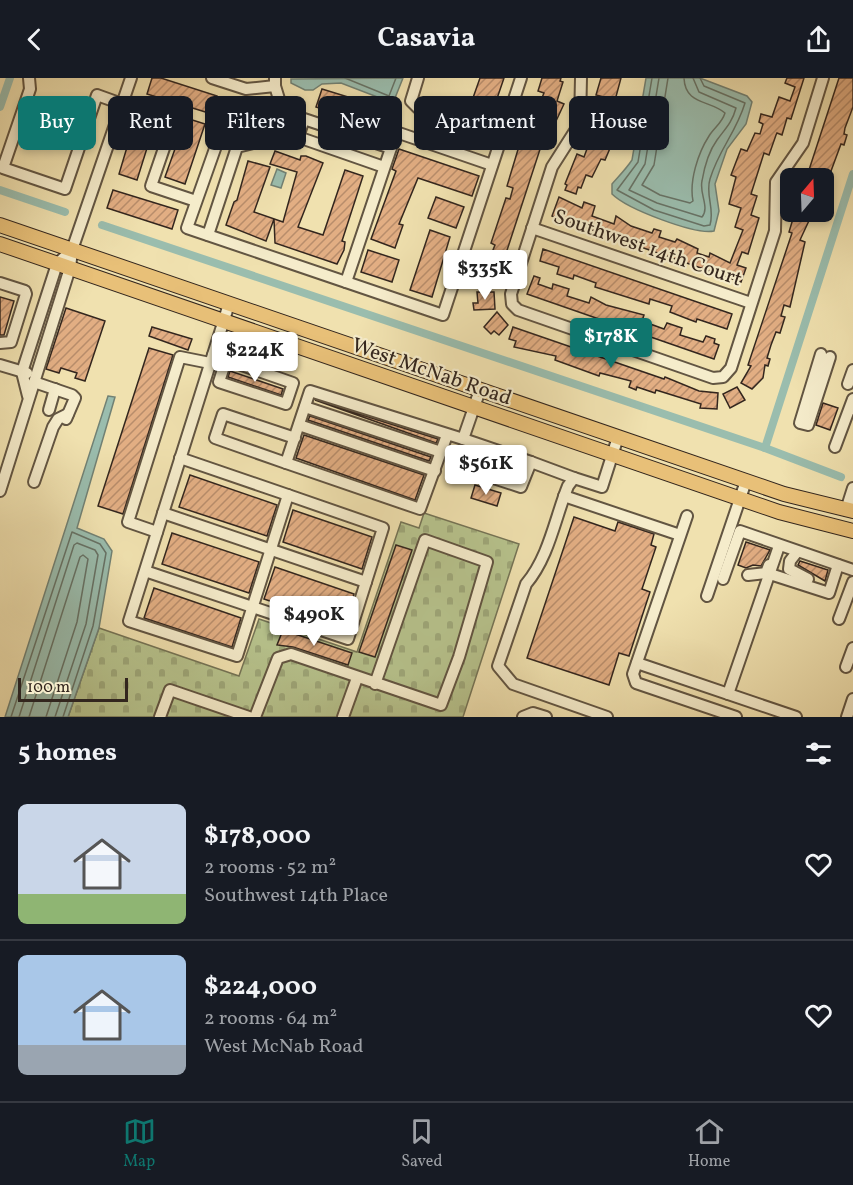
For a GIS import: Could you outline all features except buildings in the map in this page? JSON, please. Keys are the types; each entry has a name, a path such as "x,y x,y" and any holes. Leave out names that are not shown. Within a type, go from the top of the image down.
{"main road":[{"name":"West McNab Road","path":"0,225 784,494 850,510"},
{"name":"West McNab Road","path":"0,244 740,498 853,531"}],"street":[{"path":"28,78 30,89 3,168 65,189 97,95 108,99"},
{"path":"125,96 131,78"},
{"path":"212,78 246,88 275,82"},
{"path":"414,104 411,101 418,78"},
{"path":"515,96 521,78"},
{"path":"581,78 580,123 552,167 511,294 512,304 518,310 713,378 723,377 731,368 775,231 776,182 803,143 823,78"},
{"path":"402,134 492,165"},
{"path":"306,141 384,167"},
{"path":"28,398 22,372 63,266 72,250 108,145"},
{"path":"163,150 151,186 196,201"},
{"path":"214,150 187,228 443,315 497,150"},
{"path":"208,235 236,150"},
{"path":"346,282 390,150"},
{"name":"Southwest 14th Court","path":"532,228 751,303"},
{"path":"0,491 35,379 63,266"},
{"path":"0,283 26,294 11,342 0,343"},
{"path":"229,304 129,621 237,656 288,495"},
{"path":"826,356 808,425 800,423 826,356"},
{"path":"157,532 128,522 180,357 226,360 293,383 286,405 219,382 226,360"},
{"path":"0,365 22,372 72,395 75,399 62,422 58,422 53,427 34,482"},
{"path":"848,384 853,370"},
{"path":"49,410 56,389"},
{"path":"480,390 467,440 464,468 522,487 531,462"},
{"path":"286,463 310,391 467,440 602,487 618,437"},
{"path":"836,447 853,399"},
{"path":"305,407 441,452"},
{"path":"294,438 223,414 215,438 420,509 447,435"},
{"path":"299,425 435,471"},
{"path":"145,571 348,639 383,528 180,458"},
{"path":"574,478 564,496 545,551 535,573 526,584 498,666 513,684 606,717"},
{"path":"746,481 740,498 736,529 725,574 769,578 829,593 838,565"},
{"path":"850,510 853,488"},
{"path":"564,496 680,535"},
{"path":"163,513 366,582"},
{"path":"687,516 633,674 636,682 736,717"},
{"path":"736,529 778,549 797,552 853,570"},
{"path":"707,596 736,529"},
{"path":"255,717 278,658 291,654 357,678 375,684 441,705 459,657 487,562 425,540 375,684"},
{"path":"748,575 766,573 773,553 778,549"},
{"path":"728,694 778,549"},
{"path":"797,552 790,561 791,572 831,586"},
{"path":"839,619 853,582"},
{"path":"846,667 853,648"},
{"path":"637,663 796,717"},
{"path":"343,717 357,678"},
{"path":"160,717 170,690 249,717"},
{"path":"847,717 853,699"},
{"path":"523,717 533,713 546,717"}],"green space":[{"path":"424,513 519,544 463,717 68,717 99,628 239,676 259,619 357,652 401,522 419,528"}],"water":[{"path":"403,78 396,96 375,96 341,83 322,84 313,90 305,90 291,83 291,79"},
{"path":"646,78 700,78 747,96 752,102 746,124 727,149 715,184 719,211 714,231 692,229 662,220 632,207 612,194 612,184 632,160 634,150 669,150 669,96 643,96"},
{"path":"277,169 286,173 281,188 271,185"},
{"path":"108,396 115,397 77,528 104,539 112,551 99,628 68,717 5,717"}],"waterway":[{"path":"0,107 10,78"},
{"path":"765,448 853,174"},
{"path":"0,190 65,212"},
{"path":"102,225 765,448 841,477"}]}
